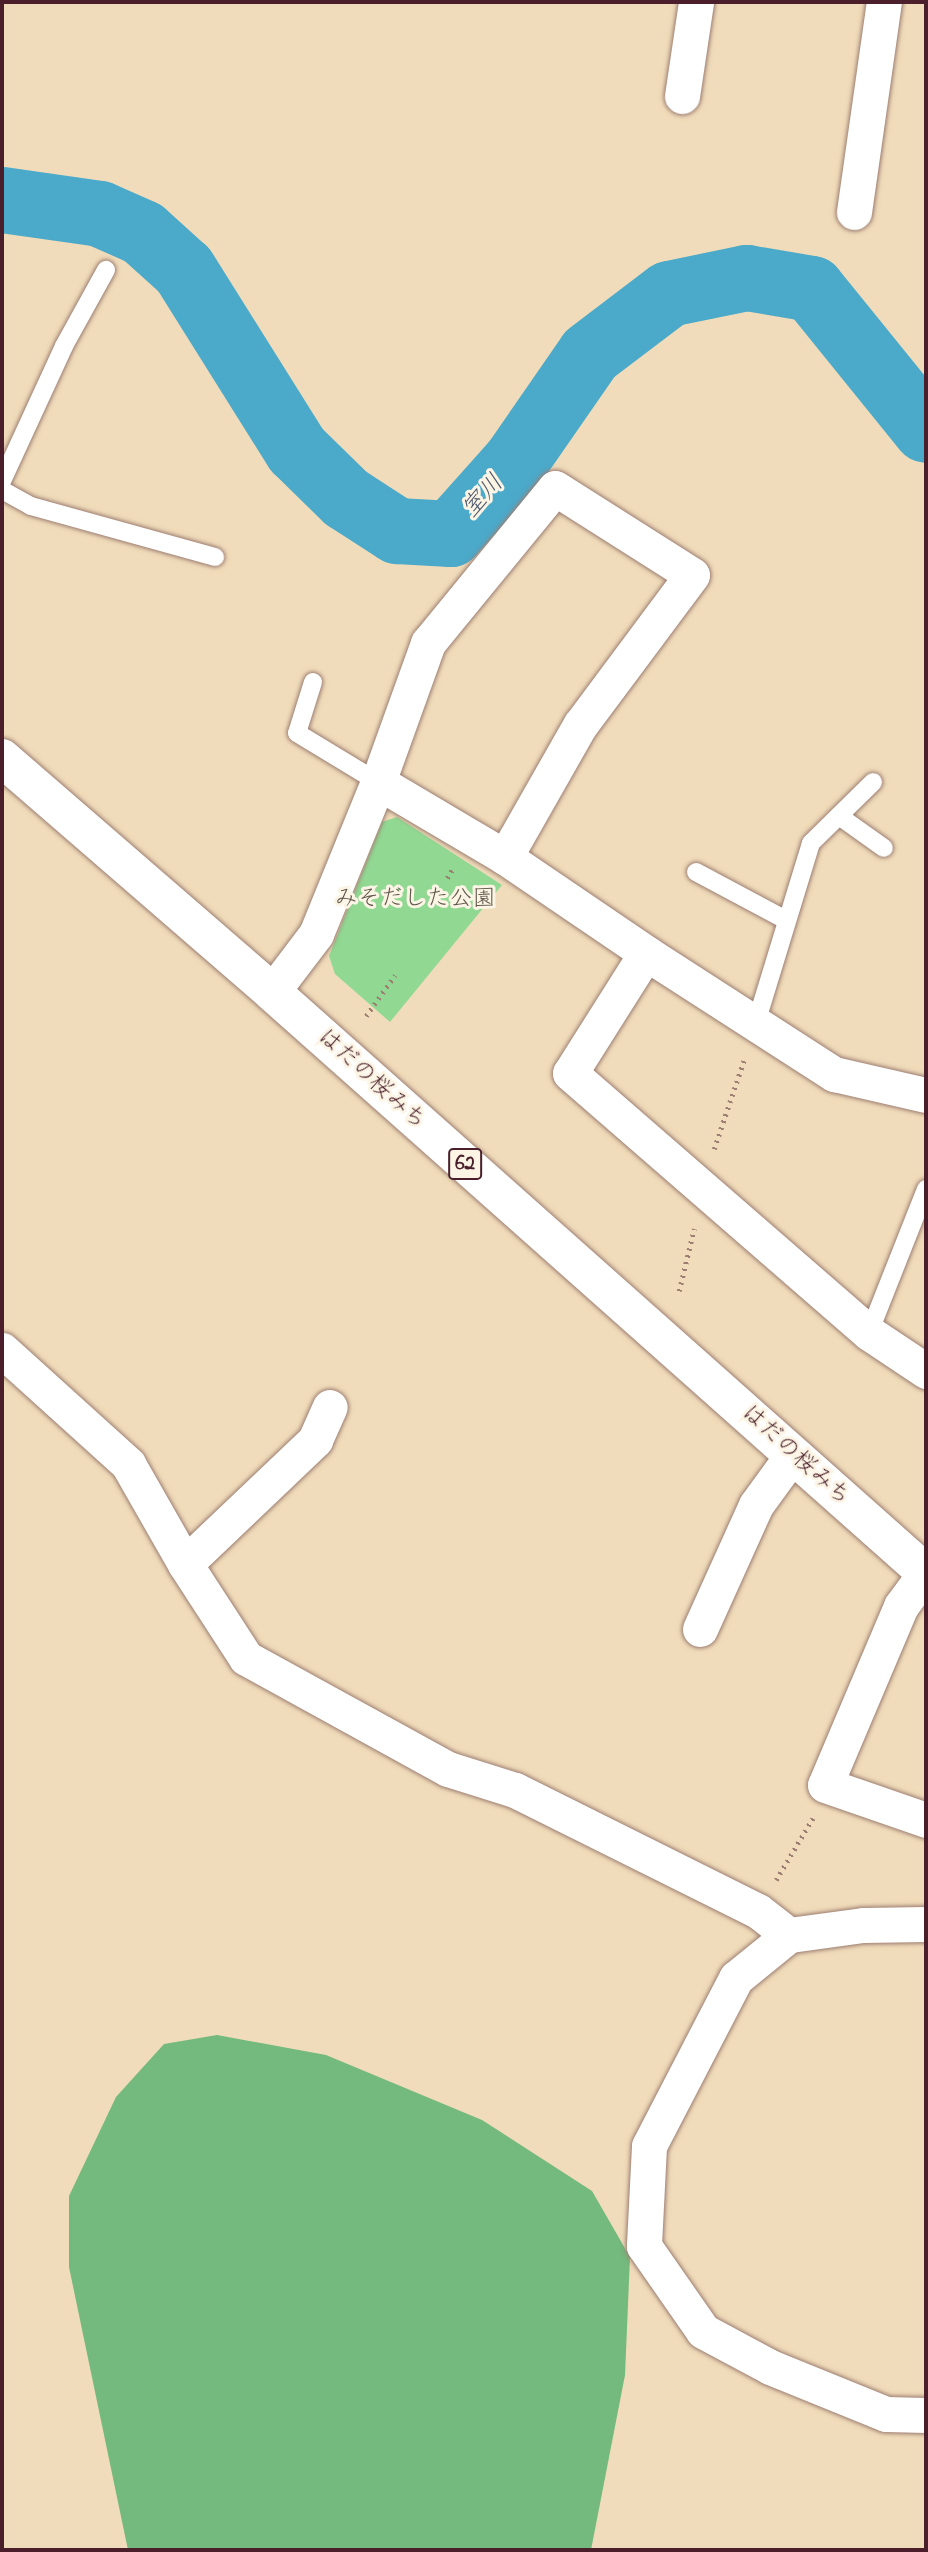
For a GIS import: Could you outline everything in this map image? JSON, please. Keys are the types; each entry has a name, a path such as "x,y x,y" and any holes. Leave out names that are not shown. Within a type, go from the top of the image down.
{"main road":[{"name":"はだの桜みち","path":"2,758 272,992 926,1573"}],"street":[{"path":"682,96 695,2"},
{"path":"854,212 884,2"},
{"path":"272,992 316,934 378,782 428,643 555,488 692,575 580,725 505,857"},
{"path":"378,782 505,857 646,953 835,1074 926,1095"},
{"path":"646,953 570,1073 869,1333 926,1371"},
{"path":"2,1350 128,1464 185,1564 246,1658 448,1769 515,1790 758,1911 789,1935"},
{"path":"185,1564 326,1447 330,1407"},
{"path":"700,1629 756,1506 793,1454"},
{"path":"926,1573 901,1606 825,1785 926,1820"},
{"path":"926,1924 863,1925 789,1935 736,1978 649,2146 644,2246 703,2331 769,2367 886,2414 926,2415"}],"lane":[{"path":"2,481 64,346 106,270"},
{"path":"2,490 31,506 215,557"},
{"path":"313,682 297,733 378,782"},
{"path":"756,1023 811,843 873,782"},
{"path":"839,816 884,848"},
{"path":"696,872 786,920"},
{"path":"869,1333 926,1189"}],"path":[{"path":"366,1016 395,975"},
{"path":"679,1291 703,1189 756,1023"},
{"path":"784,1867 809,1823"}],"green space":[{"name":"みそだした公園","path":"397,817 502,885 390,1022 335,974 329,956 382,822"},
{"path":"217,2035 326,2055 482,2120 592,2191 630,2257 625,2375 591,2550 128,2550 69,2267 69,2196 116,2097 164,2044"}],"waterway":[{"name":"室川","path":"2,200 100,214 143,233 184,270 297,450 346,498 397,531 451,534 516,461 590,354 669,294 747,278 812,289 926,430"}]}
